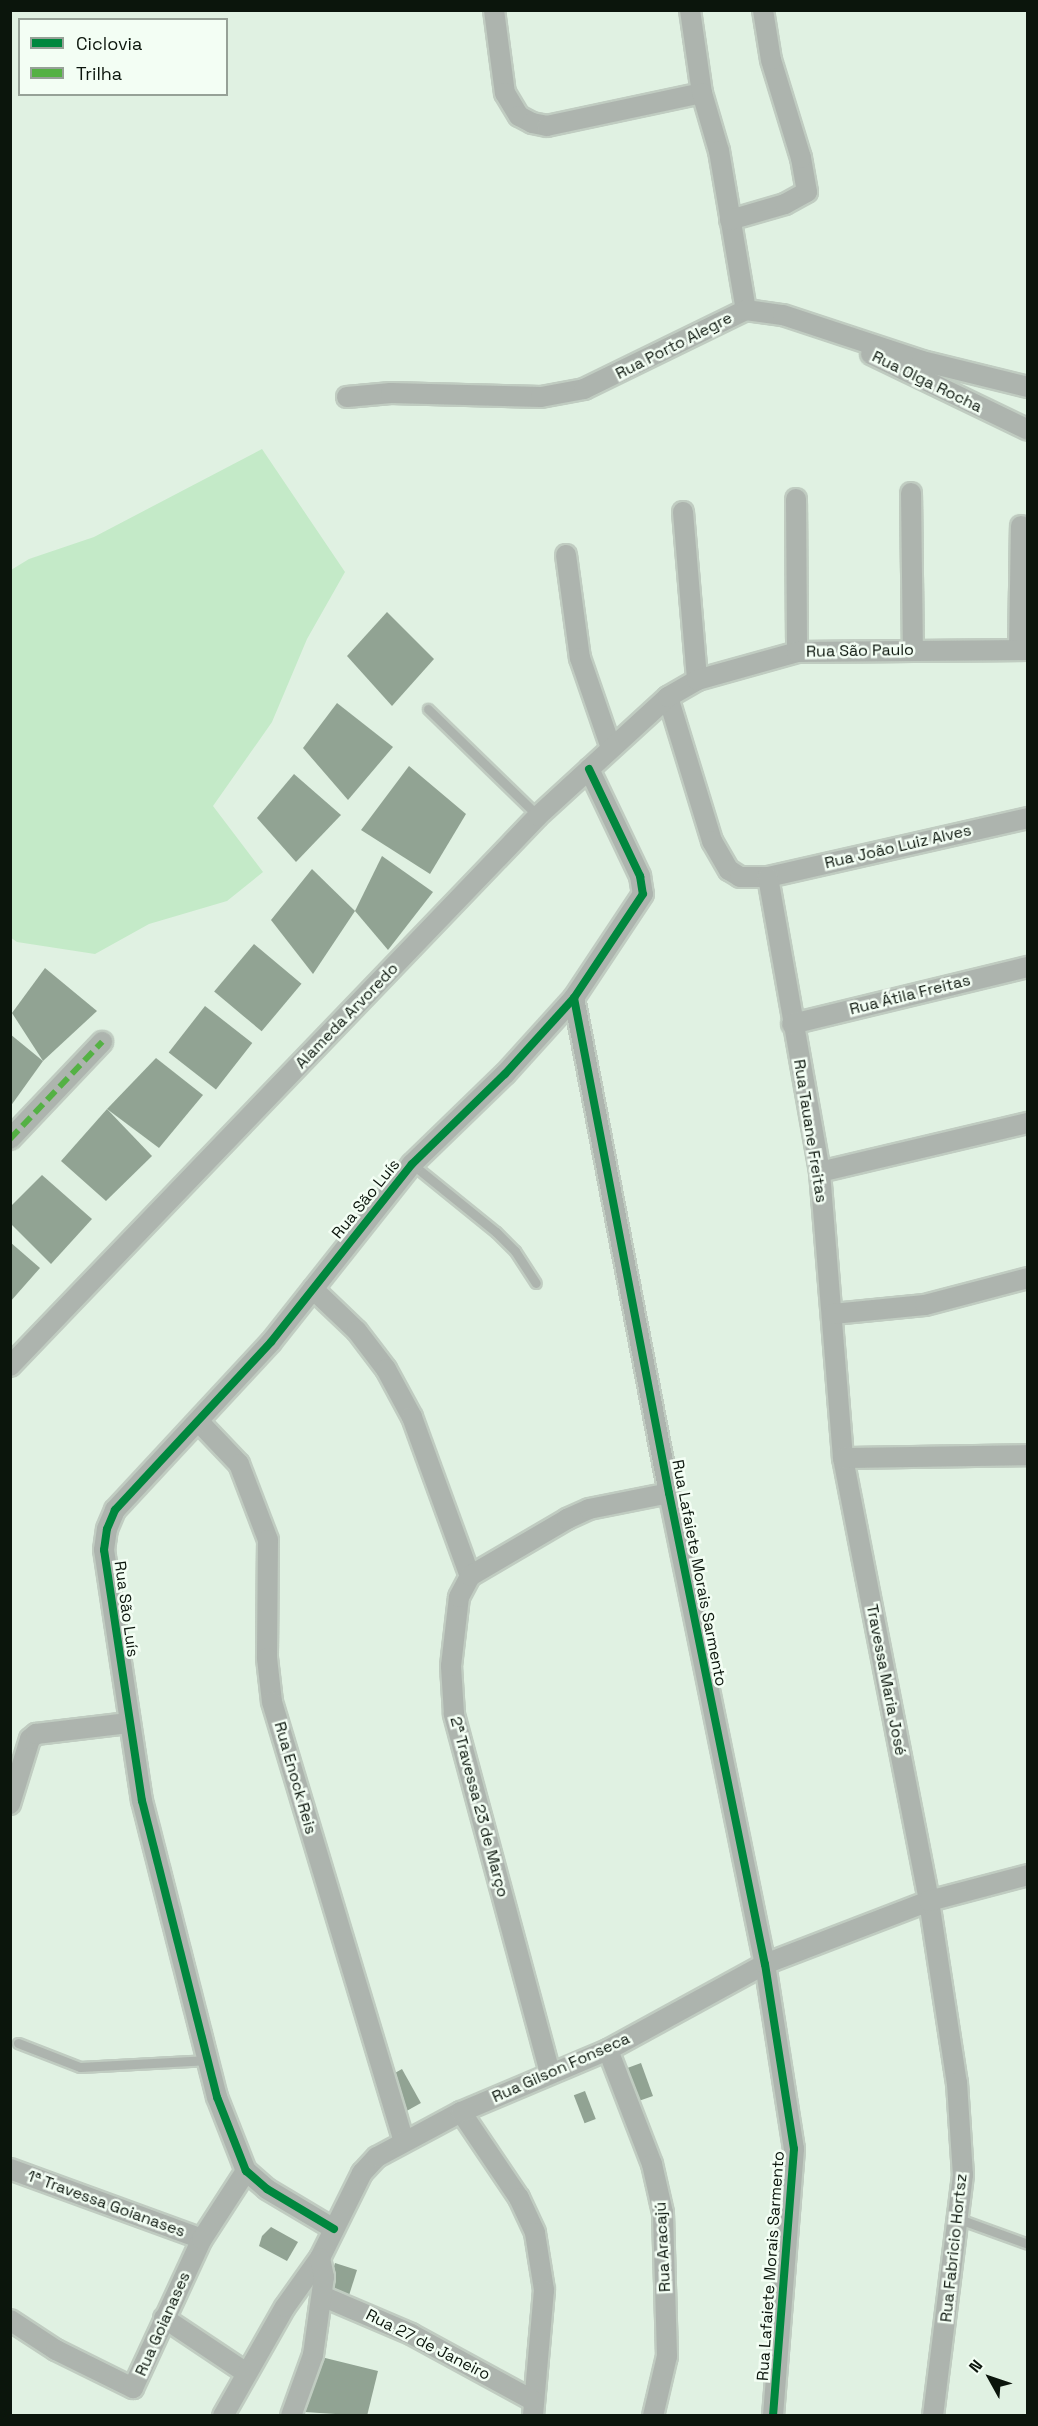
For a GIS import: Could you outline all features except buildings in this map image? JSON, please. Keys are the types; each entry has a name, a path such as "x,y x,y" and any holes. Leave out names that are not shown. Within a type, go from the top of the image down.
{"street":[{"path":"494,10 506,93 519,116 532,123 547,126 702,93"},
{"path":"690,10 702,93 719,151 746,310"},
{"path":"730,220 785,204 807,192 801,158 771,60 763,10"},
{"name":"Rua Porto Alegre","path":"347,398 391,393 541,397 584,389 746,310 783,315 922,361 1028,387"},
{"name":"Rua Olga Rocha","path":"827,330 922,382 1028,430"},
{"path":"910,493 913,649"},
{"path":"796,499 797,652"},
{"path":"683,512 697,680"},
{"path":"1021,526 1023,650"},
{"path":"566,555 580,658 611,748"},
{"name":"Rua São Paulo","path":"697,680 797,652 913,649 1023,650"},
{"name":"Alameda Arvoredo","path":"10,1366 538,816 669,697 697,680"},
{"name":"Rua João Luiz Alves","path":"669,697 712,841 721,859 740,877 768,877 1028,818"},
{"path":"574,998 643,894 640,876 589,769"},
{"name":"Rua Tauane Freitas","path":"768,877 792,1024 820,1172 843,1458"},
{"name":"Rua Átila Freitas","path":"792,1024 1028,967"},
{"name":"Rua São Luís","path":"334,2229 267,2189 246,2171 217,2097 142,1801 128,1723 104,1550 107,1529 115,1510 271,1342 412,1164 505,1074 574,998"},
{"name":"Rua Lafaiete Morais Sarmento","path":"574,998 669,1493 765,1964 794,2149 773,2415"},
{"path":"10,1139 102,1042"},
{"path":"820,1172 1028,1123"},
{"path":"833,1314 925,1305 1028,1278"},
{"path":"313,1289 357,1331 386,1369 412,1417 470,1576 589,1509 669,1493"},
{"name":"Rua Enock Reis","path":"199,1422 239,1464 268,1540 267,1658 272,1702 404,2142"},
{"path":"843,1458 1028,1455"},
{"name":"Travessa Maria José","path":"843,1458 929,1901"},
{"name":"2ª Travessa 23 de Março","path":"470,1576 458,1608 452,1666 454,1714 550,2073"},
{"path":"10,1804 30,1739 36,1734 128,1723"},
{"name":"Rua Gilson Fonseca","path":"223,2415 245,2372 320,2258 369,2164 404,2142 461,2112 608,2050 765,1964 929,1901 1028,1875"},
{"name":"Rua Fabricio Hortsz","path":"929,1901 957,2083 963,2175 933,2415"},
{"name":"Rua Aracajú","path":"608,2050 652,2164 663,2213 667,2356 653,2415"},
{"path":"461,2112 519,2198 535,2233 544,2290 532,2408"},
{"name":"1ª Travessa Goianases","path":"10,2169 202,2239"},
{"name":"Rua Goianases","path":"10,2320 56,2350 133,2388 202,2239 246,2171"},
{"path":"291,2415 313,2355 322,2296 320,2258"},
{"name":"Rua 27 de Janeiro","path":"322,2296 411,2334 532,2408"},
{"path":"164,2318 245,2372"}],"lane":[{"path":"428,709 538,816"},
{"path":"412,1164 496,1232 515,1251 536,1283"},
{"path":"18,2043 80,2067 208,2060"},
{"path":"959,2219 1028,2244"}],"green space":[{"path":"262,449 345,572 307,639 272,722 213,806 263,872 227,901 149,924 95,954 17,942 10,937 11,570 29,559 94,537"}],"marked path":[{"path":"10,1139 102,1042"}],"cycle path":[{"path":"589,769 640,876 643,894 574,998 669,1493 765,1964 794,2149 773,2416"},
{"path":"334,2229 267,2189 246,2171 217,2097 142,1801 104,1550 107,1529 115,1510 271,1342 412,1164 505,1074 574,998"}]}
